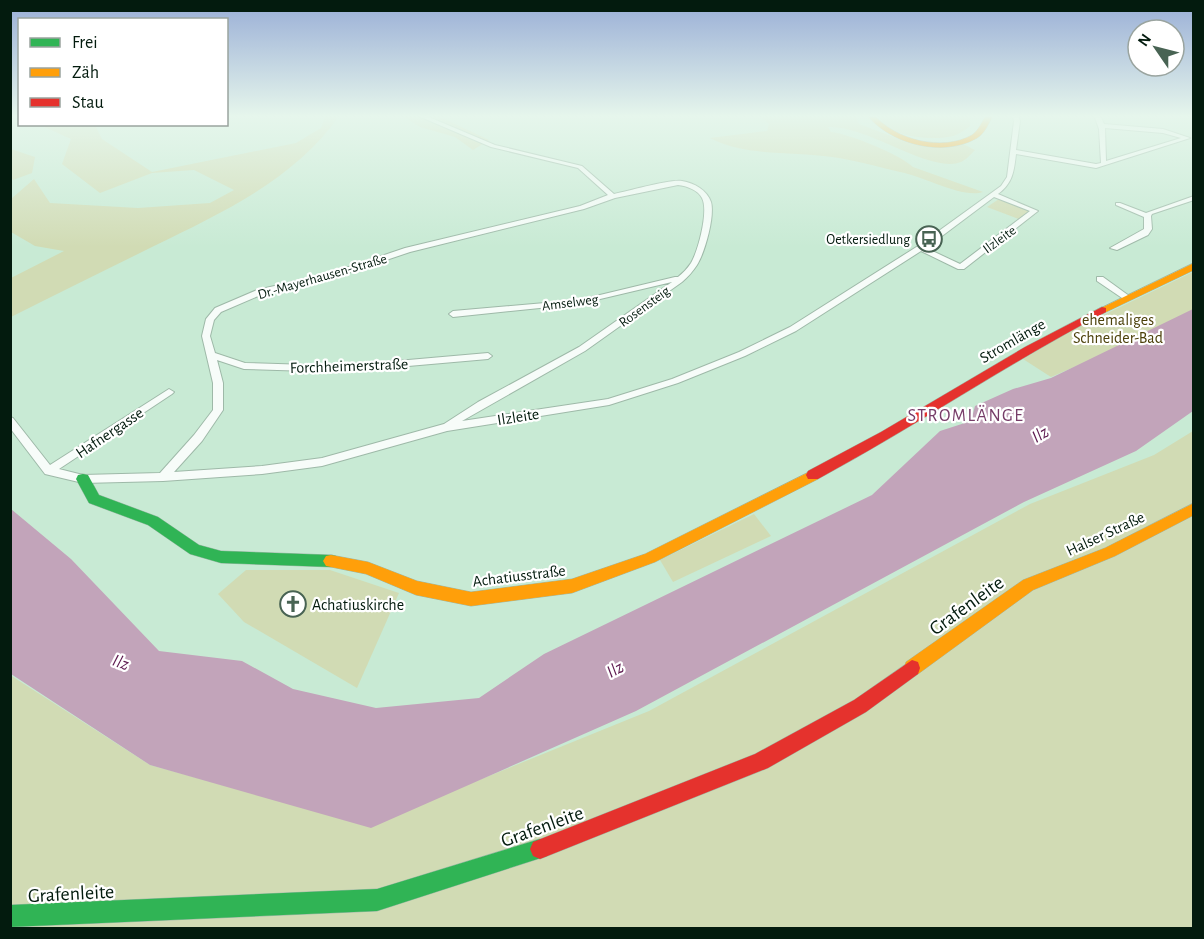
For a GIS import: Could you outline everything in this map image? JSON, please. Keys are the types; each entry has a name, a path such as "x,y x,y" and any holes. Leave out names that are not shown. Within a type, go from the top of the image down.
{"street":[{"path":"546,159 580,167 613,196"},
{"name":"Ilzleite","path":"49,471 83,479 162,477 262,470 322,462 447,427 609,402 675,381 742,354 793,329 921,248 994,195 1010,177 1011,159"},
{"path":"1053,159 1085,165 1104,164 1121,159"},
{"path":"1103,159 1104,164"},
{"name":"Rosensteig","path":"447,427 486,400 539,374 598,340 684,276 695,262 708,206 701,193 687,184 678,183 613,196"},
{"name":"Ilzleite","path":"921,248 960,267 1035,211 994,195"},
{"name":"Dr.-Mayerhausen-Straße","path":"162,477 198,438 218,410 218,383 206,336 210,319 218,310 260,292 343,272 408,250 582,208 613,196"},
{"path":"1118,204 1147,216 1194,198"},
{"path":"1114,248 1145,233 1148,229 1147,216"},
{"name":"Stromlänge","path":"916,419 1011,359 1194,266"},
{"name":"Amselweg","path":"453,314 579,302 684,276"},
{"path":"1100,279 1128,298"},
{"name":"Forchheimerstraße","path":"212,355 244,366 309,368 374,366 488,356"},
{"name":"Hafnergasse","path":"49,471 169,392"},
{"name":"Achatiusstraße","path":"83,479 93,500 153,521 195,550 221,557 343,561 368,568 416,588 471,599 572,586 650,558 916,419"},
{"path":"10,420 49,471"},
{"name":"Halser Straße","path":"1028,585 1110,552 1194,508"},
{"name":"Grafenleite","path":"10,916 57,912 377,900 532,852 761,761 860,706 1028,585"}],"green space":[{"path":"11,159 35,159 32,173 13,180 11,178"},
{"path":"64,159 132,159 152,172 217,159 300,159 279,176 231,207 11,317 11,278 64,251 35,246 11,232 11,199 34,179 50,203 138,208 210,203 234,190 194,170 152,173 100,193 62,164"},
{"path":"841,159 901,159 913,167 983,192 954,190 909,174"},
{"path":"926,159 966,159 948,164"},
{"path":"999,199 1033,212 1021,220 987,207"},
{"name":"ehemaliges Schneider-Bad","path":"1193,272 1193,310 1125,345 1051,377 1023,359 1068,332"},
{"path":"1193,431 1193,928 11,928 10,675 150,765 368,825 649,711 1030,504 1154,455"},
{"path":"754,514 771,536 673,582 660,560"},
{"path":"246,570 330,570 399,593 357,688 244,622 218,594"}],"water":[{"name":"Ilz","path":"1193,309 1193,411 1136,451 1024,502 636,711 371,828 150,765 11,674 11,509 71,559 159,651 242,661 293,689 376,708 479,698 544,654 872,495 940,431 971,421 975,406 1013,389 1051,378"}],"traffic: fast":[{"path":"83,479 94,499 153,521 195,550 221,557 331,561"},
{"path":"10,916 377,900 540,849"}],"traffic: slow":[{"path":"1102,310 1194,266"},
{"path":"331,561 368,568 416,588 471,599 572,586 650,558 813,475"},
{"path":"912,668 1028,585 1110,552 1194,508"}],"traffic: jam":[{"path":"813,475 850,456 1029,349 1102,310"},
{"path":"540,849 761,761 860,706 912,668"}],"place":[{"name":"Oetkersiedlung","path":"929,239"},
{"name":"Achatiuskirche","path":"293,604"}],"district":[{"name":"STROMLÄNGE","path":"966,415"}]}
